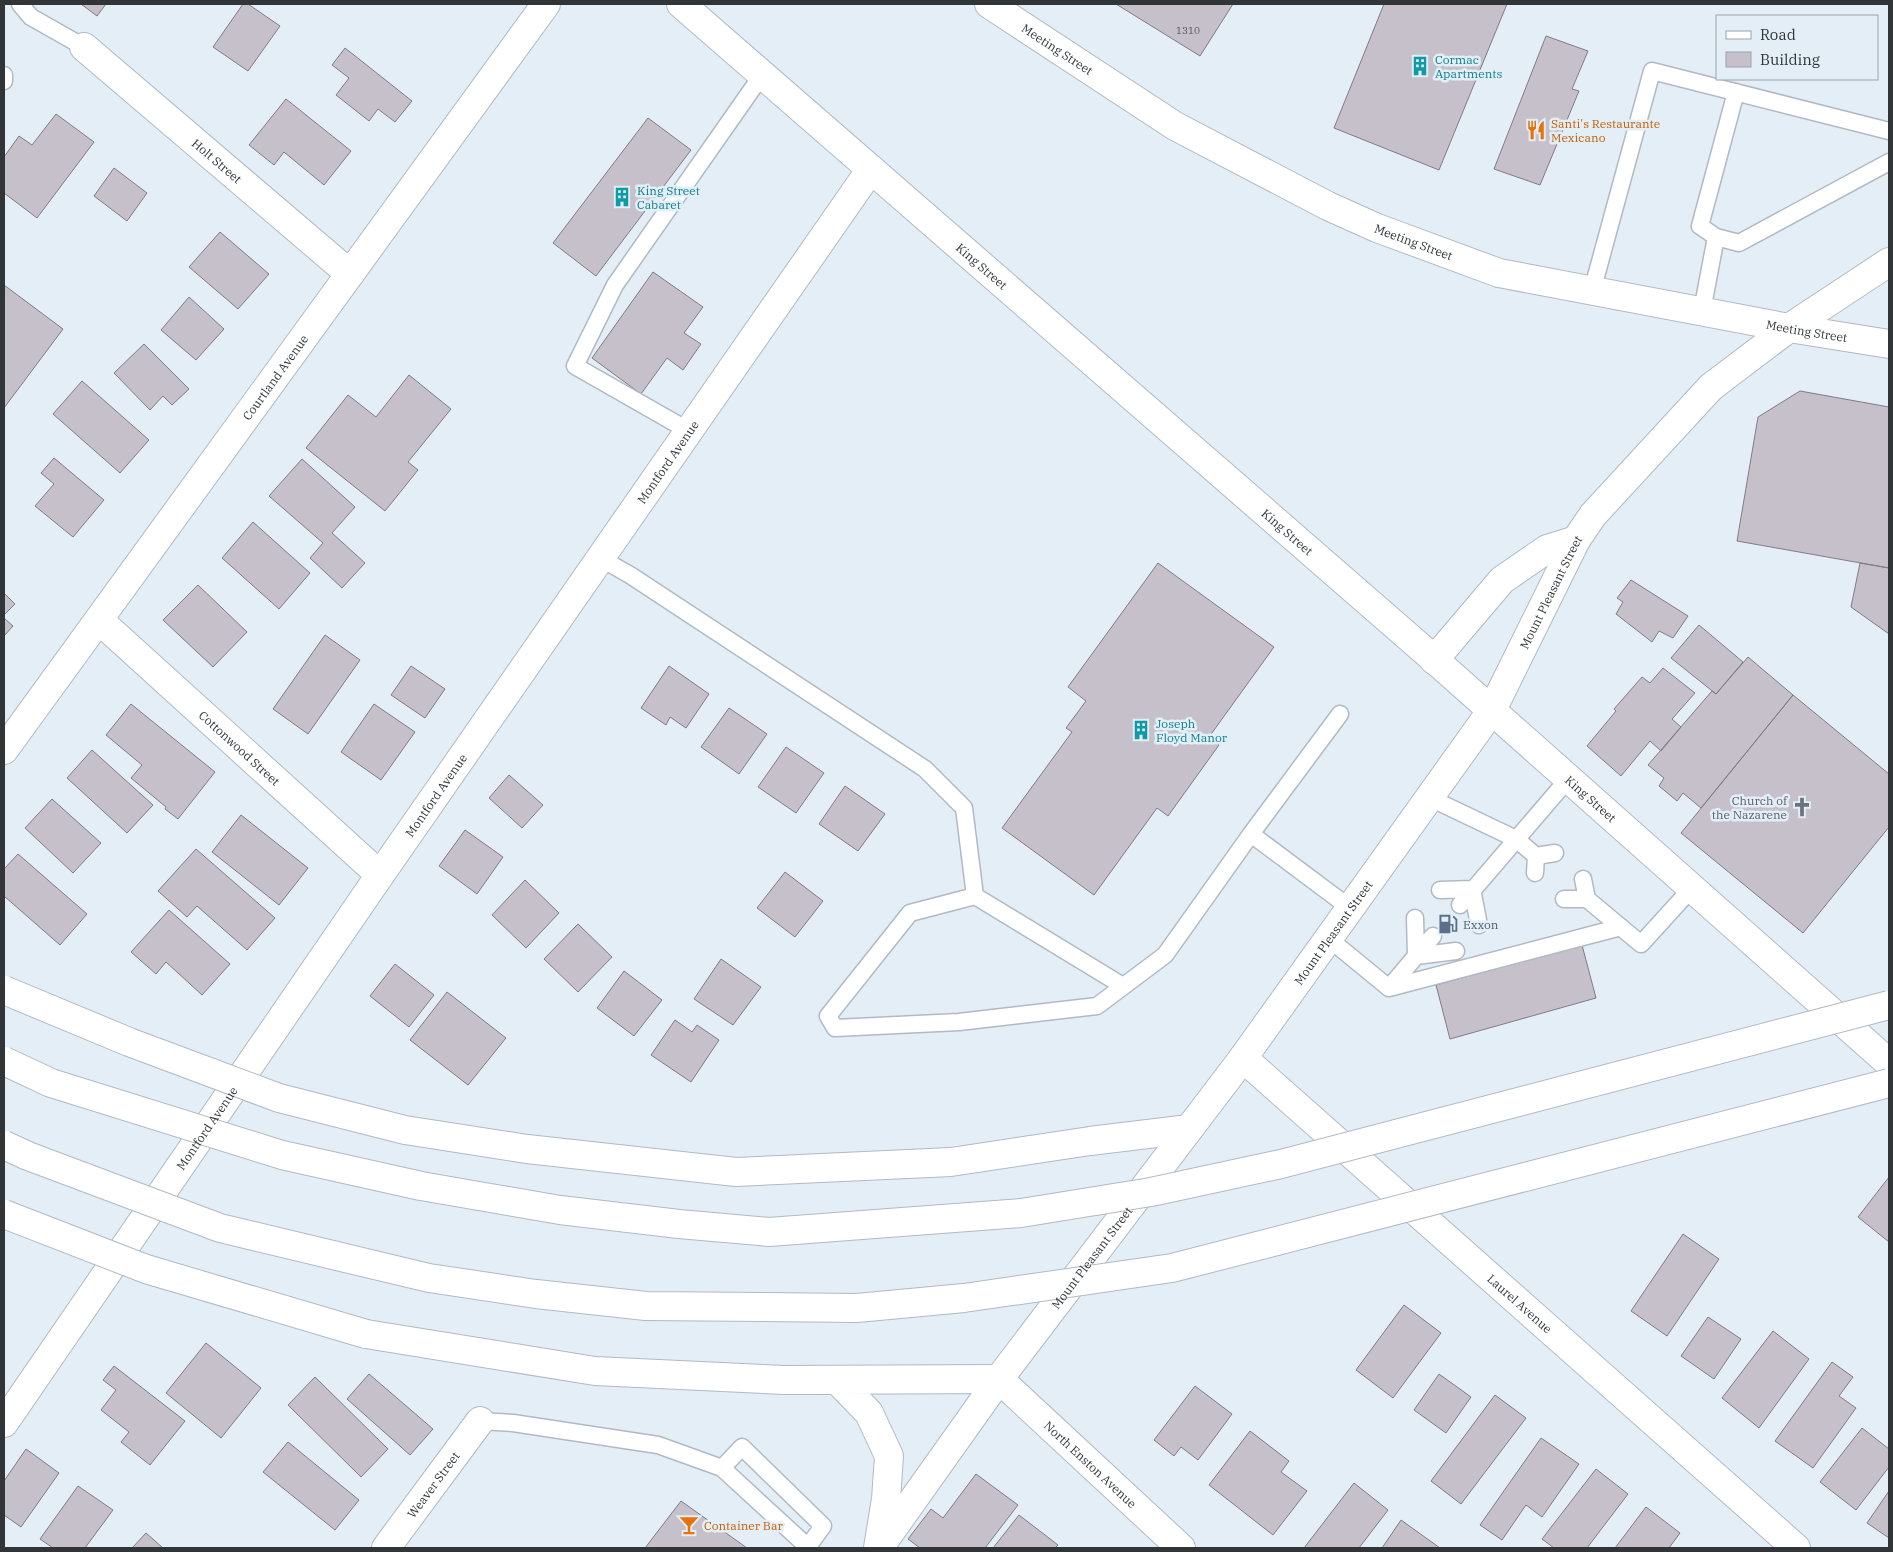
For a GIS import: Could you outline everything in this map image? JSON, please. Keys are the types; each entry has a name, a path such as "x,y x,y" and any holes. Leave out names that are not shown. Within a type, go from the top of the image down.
{"main road":[{"name":"Courtland Avenue","path":"4,750 546,4"},
{"name":"King Street","path":"681,4 1492,710 1889,1063"},
{"name":"Meeting Street","path":"989,4 1175,126 1328,206 1377,228 1499,273 1789,328 1889,344"},
{"name":"Holt Street","path":"84,47 350,274"},
{"name":"Montford Avenue","path":"4,1423 380,875 871,169"},
{"name":"Mount Pleasant Street","path":"879,1548 999,1379 1243,1058 1492,710 1576,540 1593,515 1712,386 1789,328 1889,262"},
{"path":"1434,660 1502,580 1548,549 1576,540"},
{"name":"Cottonwood Street","path":"99,620 380,875"},
{"path":"4,990 129,1042 279,1098 405,1130 527,1149 736,1172 951,1162 1090,1141 1189,1129"},
{"path":"4,1061 51,1083 282,1155 402,1182 560,1210 769,1232 1021,1213 1151,1192 1281,1164 1889,1005"},
{"name":"Laurel Avenue","path":"1243,1058 1796,1548"},
{"path":"4,1145 28,1156 220,1228 429,1278 536,1294 646,1306 857,1308 964,1298 1172,1268 1889,1083"},
{"path":"4,1214 146,1268 366,1334 595,1371 784,1380 999,1379"},
{"name":"North Enston Avenue","path":"999,1379 1181,1548"},
{"path":"838,1381 869,1413 889,1456 886,1499 879,1548"},
{"name":"Weaver Street","path":"386,1548 480,1421"}],"lane":[{"path":"20,4 31,17 84,47"},
{"path":"1592,291 1652,70 1889,131"},
{"path":"4,75 4,81"},
{"path":"689,431 575,366 614,285 762,75"},
{"path":"1736,92 1700,226 1716,237 1739,243 1889,162"},
{"path":"1702,311 1716,237"},
{"path":"600,558 925,769 964,808 975,896"},
{"path":"1123,986 975,896 910,913 828,1016 834,1028 959,1022 1098,1006 1165,955 1250,834 1340,714"},
{"path":"1460,905 1568,778"},
{"path":"1430,798 1516,839 1536,856 1555,853"},
{"path":"1250,834 1350,908"},
{"path":"1536,856 1536,873"},
{"path":"1583,878 1587,899"},
{"path":"1564,899 1587,899 1641,944 1692,888"},
{"path":"1440,890 1472,889"},
{"path":"1472,889 1479,925"},
{"path":"1415,918 1416,956"},
{"path":"1389,988 1621,927"},
{"path":"1389,988 1433,936"},
{"path":"1328,938 1389,988"},
{"path":"1416,956 1456,951"},
{"path":"480,1421 513,1423 658,1445 722,1468 808,1548 823,1526 742,1447 722,1468"}],"building":[{"path":"81,4 106,4 97,16"},
{"path":"243,4 248,4 280,26 248,71 213,47"},
{"path":"1116,4 1233,4 1200,56"},
{"name":"Cormac Apartments","path":"1384,4 1507,4 1439,170 1334,128"},
{"name":"Santi's Restaurante Mexicano","path":"1546,36 1588,51 1572,89 1579,91 1540,185 1494,169"},
{"path":"345,48 412,101 395,122 378,109 369,121 336,95 349,78 332,65"},
{"path":"286,99 351,151 324,185 284,152 274,165 249,145"},
{"path":"56,114 94,142 37,218 4,193 4,157 19,136 32,145"},
{"name":"King Street Cabaret","path":"648,118 691,150 596,276 553,243"},
{"path":"114,168 147,193 127,221 94,196"},
{"path":"220,232 269,274 238,309 189,267"},
{"path":"653,272 703,307 684,333 701,344 683,370 667,358 641,394 592,358"},
{"path":"4,285 63,329 4,408"},
{"path":"189,297 224,329 196,360 161,330"},
{"path":"144,344 189,389 172,405 163,396 150,410 114,373"},
{"path":"409,375 451,409 408,462 418,470 385,511 306,448 348,395 376,417"},
{"path":"82,381 149,440 120,473 53,414"},
{"path":"1800,391 1889,407 1889,568 1737,541 1758,417"},
{"path":"54,458 104,500 73,537 35,506 54,484 41,473"},
{"path":"302,459 355,507 332,533 365,563 342,588 310,558 323,543 269,496"},
{"path":"253,522 310,573 279,609 222,558"},
{"name":"Joseph Floyd Manor","path":"1158,563 1274,647 1209,737 1219,745 1168,816 1157,808 1094,895 1002,828 1072,732 1066,728 1086,701 1068,687"},
{"path":"1860,563 1889,568 1889,634 1851,607"},
{"path":"1631,580 1688,616 1673,638 1659,631 1652,642 1616,614 1623,602 1617,598"},
{"path":"198,585 247,632 213,667 163,620"},
{"path":"4,593 15,604 4,615"},
{"path":"4,618 13,626 4,636"},
{"path":"1699,625 1743,662 1716,694 1671,658"},
{"path":"325,635 360,660 308,734 273,709"},
{"path":"1748,657 1793,695 1701,808 1683,793 1677,801 1659,786 1664,778 1648,765 1712,691 1716,694"},
{"path":"411,666 445,689 425,718 391,695"},
{"path":"669,666 709,694 686,728 670,717 666,725 641,708"},
{"path":"1663,668 1695,693 1672,719 1681,727 1661,751 1650,741 1621,776 1587,746 1616,711 1614,709 1642,677 1650,683"},
{"path":"1793,695 1889,774 1889,827 1803,933 1681,833"},
{"path":"131,704 215,772 178,819 131,778 142,765 106,735"},
{"path":"374,704 415,732 381,780 341,752"},
{"path":"729,708 767,734 739,774 701,747"},
{"path":"786,747 824,773 796,813 758,787"},
{"path":"92,750 153,805 127,833 67,778"},
{"path":"509,775 543,805 522,828 489,798"},
{"path":"845,786 885,814 858,851 819,824"},
{"path":"52,799 101,843 73,873 25,828"},
{"path":"241,815 308,868 279,905 212,852"},
{"path":"465,830 503,857 477,894 439,866"},
{"path":"196,849 275,918 247,950 197,906 187,917 158,891"},
{"path":"18,854 87,914 60,945 4,896 4,869"},
{"path":"785,872 823,901 795,937 757,908"},
{"path":"525,880 559,913 526,948 492,915"},
{"path":"169,910 230,964 202,995 166,962 156,974 131,952"},
{"path":"578,924 612,957 578,992 544,959"},
{"path":"1582,945 1596,998 1450,1039 1436,985"},
{"path":"721,959 761,987 733,1025 694,999"},
{"path":"395,964 434,995 409,1027 370,996"},
{"path":"624,971 662,1000 634,1036 597,1008"},
{"path":"447,992 506,1038 468,1085 410,1040"},
{"path":"675,1020 692,1032 697,1025 719,1040 691,1082 651,1055"},
{"path":"1889,1177 1889,1242 1858,1217"},
{"path":"1683,1234 1719,1259 1667,1336 1631,1311"},
{"path":"1404,1305 1441,1333 1393,1398 1356,1370"},
{"path":"1708,1317 1741,1339 1714,1379 1681,1356"},
{"path":"1773,1331 1809,1359 1759,1428 1722,1398"},
{"path":"206,1343 261,1388 221,1438 166,1393"},
{"path":"1832,1362 1853,1377 1839,1396 1856,1408 1813,1468 1775,1441"},
{"path":"114,1366 185,1421 150,1465 121,1442 129,1432 101,1410 116,1390 103,1380"},
{"path":"369,1374 433,1429 410,1455 347,1399"},
{"path":"1439,1374 1471,1397 1446,1433 1414,1410"},
{"path":"315,1377 388,1449 361,1477 288,1405"},
{"path":"1195,1386 1232,1414 1198,1460 1181,1447 1174,1456 1154,1440"},
{"path":"1495,1395 1526,1418 1461,1504 1431,1481"},
{"path":"1862,1428 1889,1449 1889,1467 1856,1510 1820,1482"},
{"path":"1250,1431 1289,1461 1281,1472 1307,1491 1273,1535 1209,1485"},
{"path":"1541,1438 1579,1464 1542,1517 1526,1505 1502,1540 1480,1525"},
{"path":"288,1442 359,1500 335,1530 263,1472"},
{"path":"26,1449 59,1473 21,1527 4,1515 4,1481"},
{"path":"1596,1469 1628,1494 1587,1548 1554,1548 1542,1539"},
{"path":"976,1474 1018,1505 985,1548 920,1548 908,1539 931,1509 943,1518"},
{"path":"1354,1483 1388,1510 1359,1548 1304,1548"},
{"path":"78,1486 113,1510 85,1548 53,1548 40,1539"},
{"path":"1889,1491 1889,1538 1867,1523"},
{"name":"Container Bar","path":"681,1501 747,1548 645,1548"},
{"path":"1646,1507 1680,1533 1669,1548 1615,1548"},
{"path":"1019,1515 1058,1545 1055,1548 993,1548"},
{"path":"1401,1520 1440,1548 1382,1548"},
{"path":"146,1533 163,1548 132,1548"}],"place":[{"name":"Cormac Apartments","path":"1420,66"},
{"name":"Santi's Restaurante Mexicano","path":"1536,130"},
{"name":"King Street Cabaret","path":"622,197"},
{"name":"Joseph Floyd Manor","path":"1141,730"},
{"name":"Church of the Nazarene","path":"1802,807"},
{"name":"Exxon","path":"1448,924"},
{"name":"Container Bar","path":"689,1525"}]}
